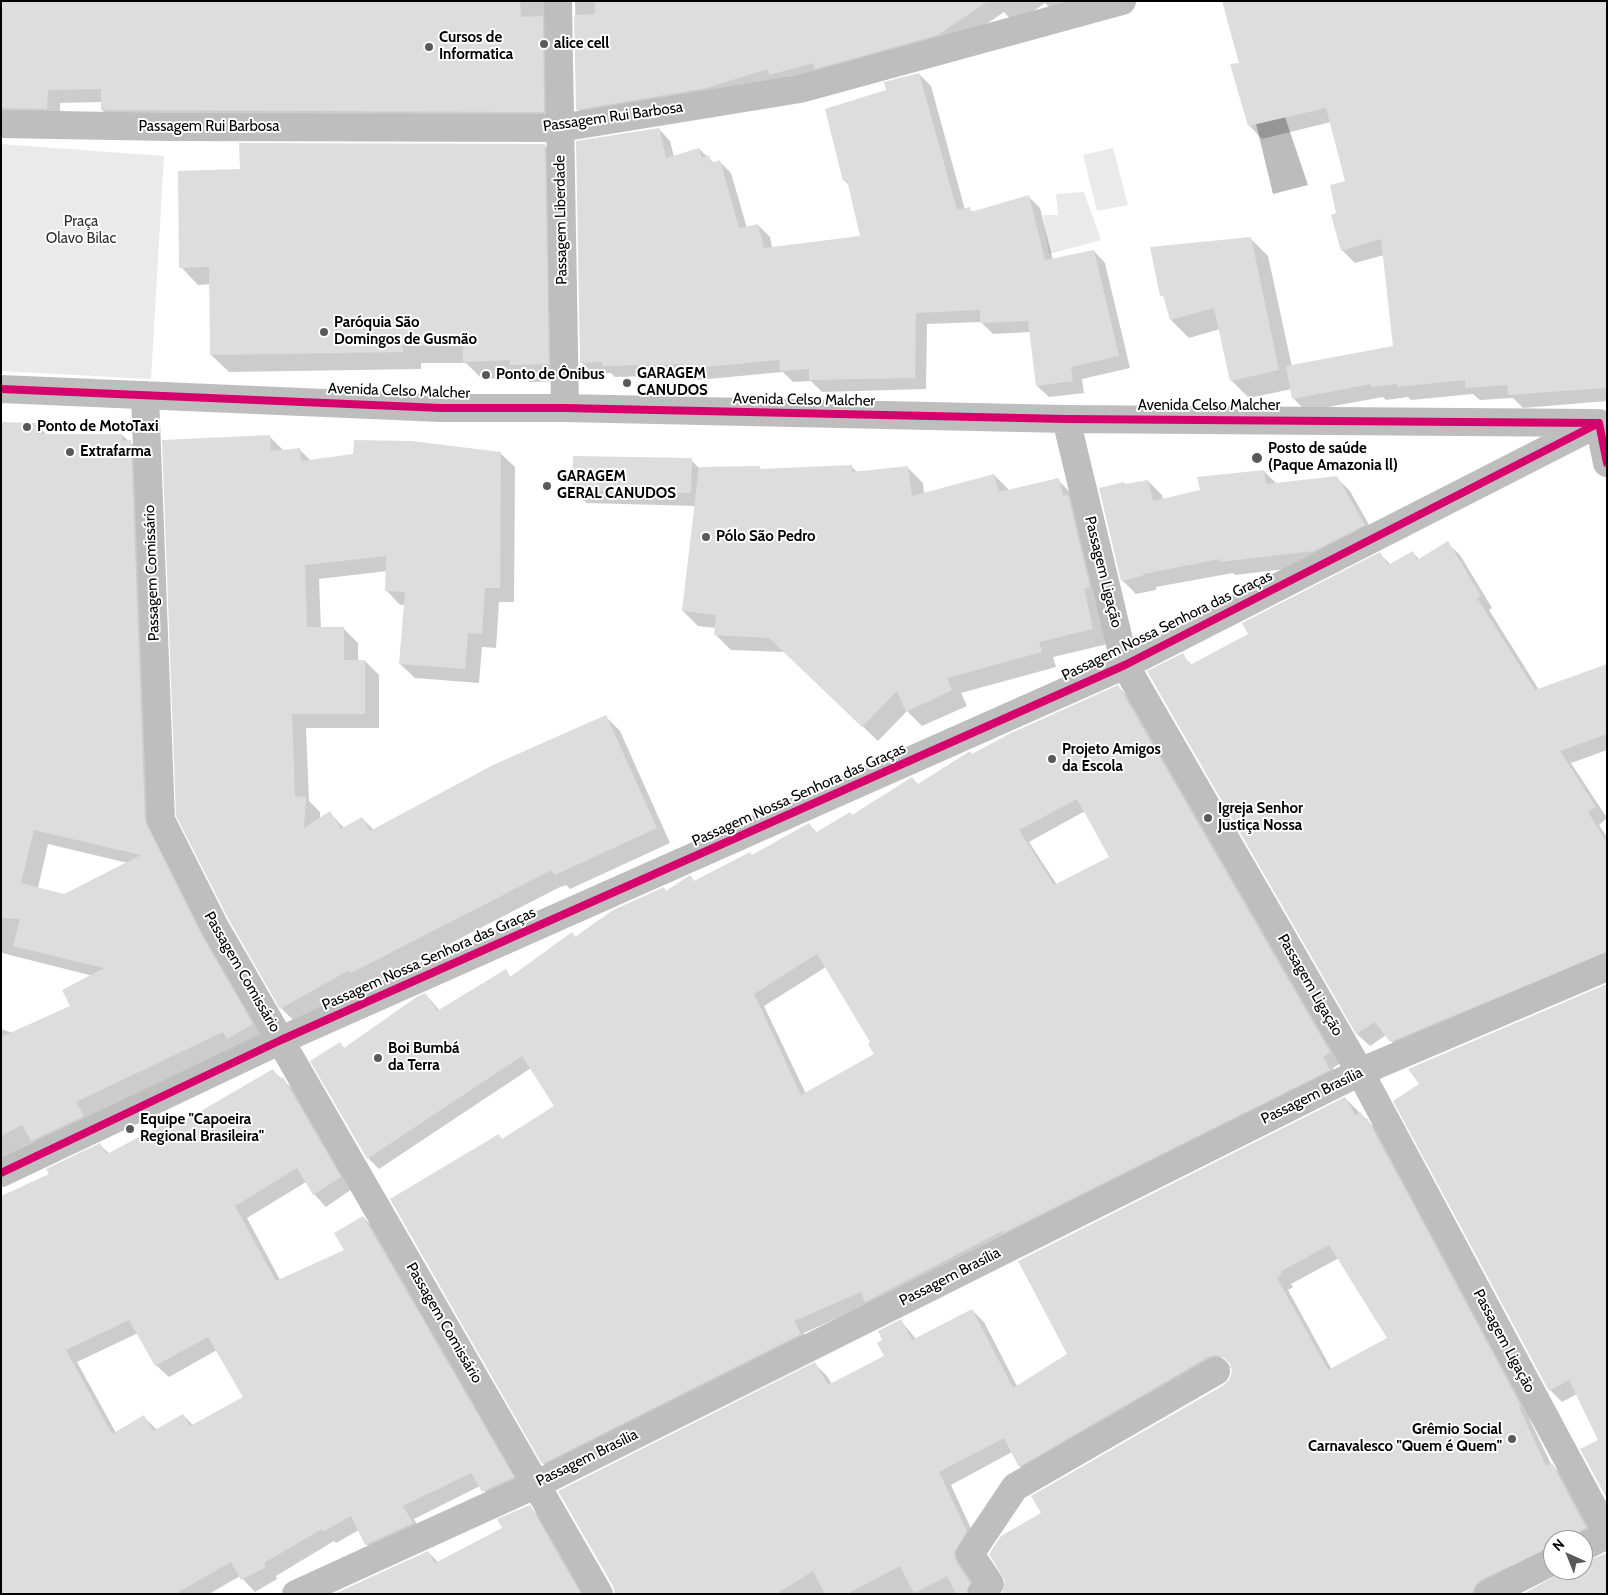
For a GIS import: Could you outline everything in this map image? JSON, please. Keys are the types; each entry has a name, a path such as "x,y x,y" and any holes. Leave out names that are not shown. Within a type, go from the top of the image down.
{"street":[{"name":"Passagem Liberdade","path":"558,1 565,408"},
{"name":"Passagem Rui Barbosa","path":"1,124 169,128 560,128 800,89 1122,1"},
{"name":"Avenida Celso Malcher","path":"1,389 441,408 565,408 1066,419 1603,423"},
{"name":"Passagem Comissário","path":"145,395 161,820 215,927 599,1594"},
{"name":"Passagem Ligação","path":"1066,419 1125,665 1360,1072 1607,1534"},
{"name":"Passagem Nossa Senhora das Graças","path":"1,1172 281,1040 1125,665 1603,423"},
{"path":"1603,423 1607,463"},
{"name":"Passagem Brasília","path":"296,1594 537,1484 1360,1072 1607,967"},
{"path":"981,1594 990,1584 970,1554 1015,1487 1216,1371"},
{"path":"1593,1541 1607,1534"},
{"path":"1488,1594 1543,1567"}],"green space":[{"name":"Praça Olavo Bilac","path":"1,144 164,156 151,379 1,371"},
{"path":"1113,148 1128,205 1097,211 1083,155"},
{"path":"1084,192 1101,240 1049,254 1043,215 1058,215 1056,194"}],"shaded area":[{"path":"1285,117 1308,185 1273,194 1256,124"}],"building":[{"path":"1,1 520,1 521,17 543,16 544,112 101,110 101,89 48,90 47,109 1,108"},
{"path":"595,1 988,1 938,35 815,69 813,63 769,75 768,69 706,88 576,110 574,15 595,14"},
{"path":"1222,1 1607,1 1607,388 1508,395 1507,385 1465,388 1465,380 1397,387 1397,384 1371,387 1371,384 1292,399 1286,366 1393,346 1381,239 1341,251 1331,215 1336,213 1330,185 1345,181 1326,108 1248,126 1230,64 1239,63"},
{"path":"919,73 957,210 970,207 971,212 1029,195 1045,260 1094,250 1119,356 1071,367 1073,381 1036,386 1028,321 980,323 980,310 916,313 915,378 809,380 809,369 780,371 779,360 684,369 684,364 602,366 602,362 580,363 576,141 659,128 666,158 699,148 702,158 709,155 711,163 720,160 739,228 758,224 764,248 860,236 847,180 843,181 825,109 886,90 884,82"},
{"path":"239,143 545,144 549,364 510,365 510,360 463,362 463,346 403,345 403,352 210,355 209,267 179,268 178,171 240,169"},
{"path":"1251,237 1279,370 1230,381 1214,308 1170,320 1163,295 1160,296 1150,247"},
{"path":"1,422 37,423 36,434 122,434 122,441 131,440 145,821 201,934 253,1024 227,1039 223,1032 76,1102 84,1116 31,1141 22,1125 1,1136 1,1037 70,1006 62,990 104,968 13,946 20,919 1,918","holes":["34,830 141,855 64,894 21,883"]},
{"path":"270,435 271,451 300,448 301,461 353,454 354,440 412,441 501,452 500,588 485,588 482,634 468,633 465,669 399,664 405,592 385,591 386,556 305,565 307,627 344,627 344,660 365,660 365,714 292,714 295,796 306,797 304,828 330,811 341,829 362,817 370,831 493,765 606,715 657,828 555,875 552,870 351,973 349,970 280,1009 229,920 176,816 162,440"},
{"path":"573,456 692,458 691,493 572,490"},
{"path":"852,465 852,472 908,466 912,496 994,474 999,492 1059,478 1063,496 1068,495 1090,587 1084,588 1093,629 1039,642 1042,652 947,678 952,690 906,712 897,691 862,727 769,638 714,635 716,615 682,611 699,467 759,466 760,469"},
{"path":"1264,470 1266,484 1337,476 1365,525 1314,551 1220,562 1220,559 1143,574 1143,576 1121,581 1099,488 1124,482 1125,484 1148,480 1153,501 1200,490 1197,477"},
{"path":"1448,541 1481,596 1477,598 1535,690 1607,664 1607,734 1560,751 1596,807 1588,812 1607,843 1607,952 1390,1042 1375,1022 1356,1034 1147,671 1183,653 1190,665 1248,634 1242,623 1380,552 1388,565 1413,551 1417,560"},
{"path":"1118,685 1330,1052 1323,1057 1330,1070 1003,1233 1002,1231 865,1302 861,1292 794,1321 801,1334 542,1464 390,1199 499,1134 502,1139 554,1106 522,1056 367,1159 310,1061 340,1042 344,1048 418,996 425,993 437,1011 506,969 510,977 572,932 575,937 613,910 664,887 666,891 690,875 694,881 750,852 752,855 809,823 815,833 850,812 852,815 912,777 918,784 970,751 972,754 1009,734","holes":["1077,799 1109,857 1054,885 1019,830","817,954 870,1042 868,1044 874,1054 801,1095 754,994"]},
{"path":"1607,984 1607,1499 1580,1449 1598,1440 1569,1380 1549,1391 1393,1101 1419,1084 1408,1069"},
{"path":"273,1069 280,1079 283,1077 341,1177 313,1195 297,1168 235,1206 276,1281 344,1250 334,1233 363,1216 514,1477 482,1492 471,1473 403,1506 413,1523 365,1545 351,1516 323,1532 322,1529 264,1563 266,1567 241,1580 231,1562 175,1594 1,1594 1,1196 49,1174 46,1169 100,1143 107,1154 179,1116 182,1122","holes":["129,1320 155,1366 208,1337 243,1397 190,1426 183,1414 153,1431 144,1415 112,1434 66,1350"]},
{"path":"1345,1097 1355,1115 1361,1112 1365,1120 1367,1118 1521,1406 1519,1407 1546,1466 1552,1463 1586,1528 1582,1530 1543,1530 1543,1551 1481,1580 1475,1586 1472,1594 1002,1594 1005,1581 989,1554 1001,1536 1041,1513 1031,1496 1224,1385 1230,1378 1232,1371 1230,1364 1224,1358 1216,1355 1208,1357 1019,1467 1004,1438 939,1472 967,1531 954,1553 957,1563 970,1583 966,1594 956,1594 947,1576 914,1593 900,1566 847,1594 825,1594 813,1571 776,1594 615,1594 613,1586 558,1491 815,1362 828,1385 884,1356 877,1343 882,1340 878,1331 901,1319 912,1340 972,1309 1013,1388 1067,1354 1018,1261","holes":["1329,1245 1387,1338 1328,1370 1277,1278 1282,1274 1280,1272"]},
{"path":"530,1505 581,1594 334,1594 428,1551 435,1563 502,1528 497,1519"},
{"path":"1607,1553 1607,1594 1523,1594 1548,1580 1593,1580 1593,1558"}],"cycle path":[{"path":"1,389 441,408 565,408 1066,419 1596,423"},
{"path":"1,1173 281,1040 1125,665 1599,423 1607,463"}],"place":[{"name":"alice cell","path":"544,44"},
{"name":"Cursos de Informatica","path":"429,47"},
{"name":"Paróquia São Domingos de Gusmão","path":"324,332"},
{"name":"Ponto de Ônibus","path":"486,375"},
{"name":"GARAGEM CANUDOS","path":"627,383"},
{"name":"Ponto de MotoTaxi","path":"27,427"},
{"name":"Extrafarma","path":"70,452"},
{"name":"Posto de saúde (Paque Amazonia ll)","path":"1257,458"},
{"name":"GARAGEM GERAL CANUDOS","path":"547,486"},
{"name":"Pólo São Pedro","path":"706,537"},
{"name":"Projeto Amigos da Escola","path":"1052,759"},
{"name":"Igreja Senhor Justiça Nossa","path":"1208,818"},
{"name":"Boi Bumbá da Terra","path":"378,1058"},
{"name":"Equipe \"Capoeira Regional Brasileira\"","path":"130,1129"},
{"name":"Grêmio Social Carnavalesco \"Quem é Quem\"","path":"1512,1439"}]}
